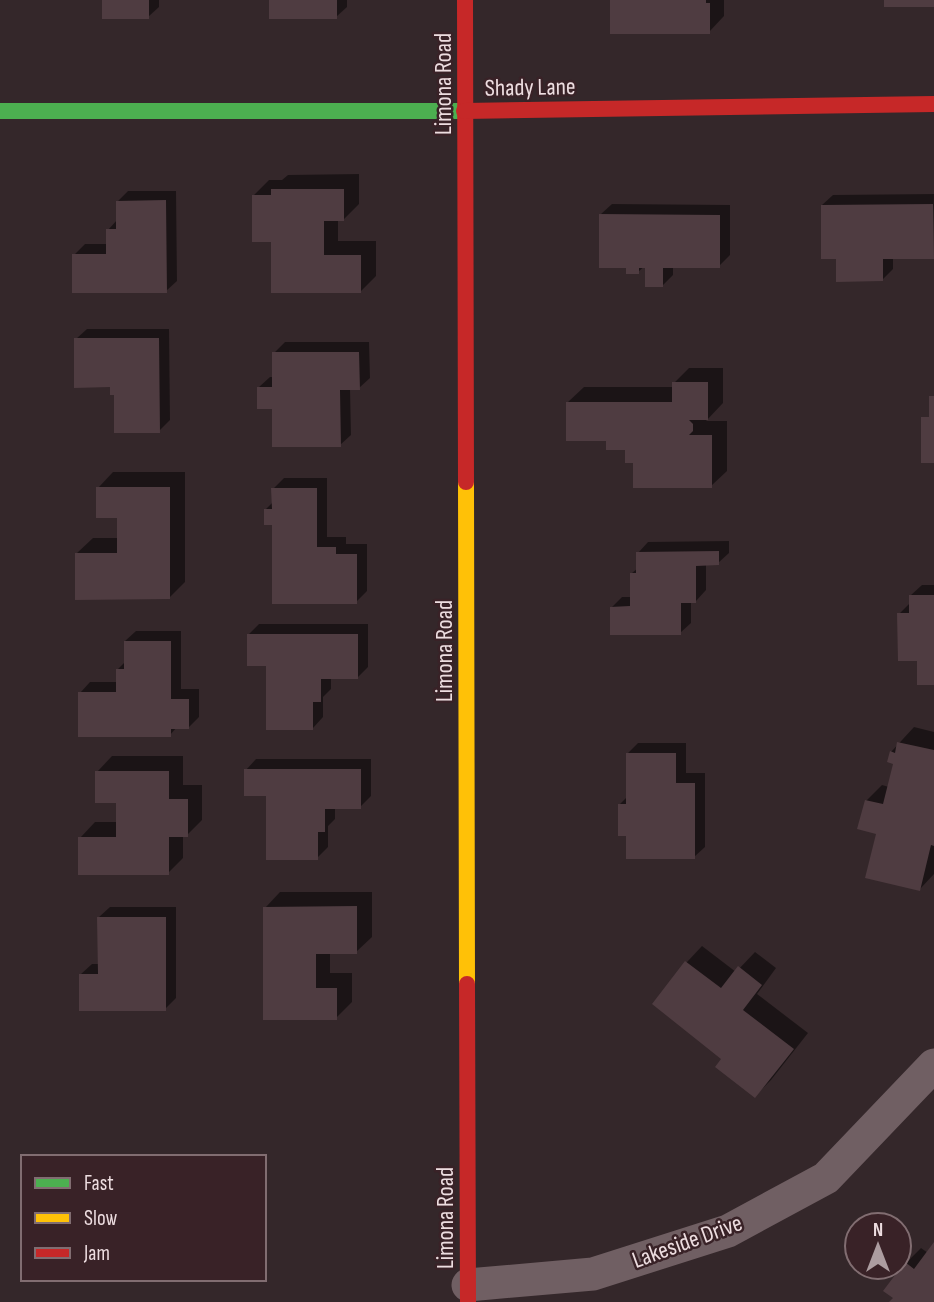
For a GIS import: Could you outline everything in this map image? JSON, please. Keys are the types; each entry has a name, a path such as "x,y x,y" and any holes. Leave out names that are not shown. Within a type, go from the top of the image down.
{"street":[{"name":"Limona Road","path":"465,0 468,1294"},
{"name":"Shady Lane","path":"0,110 466,110 934,104"},
{"name":"Lakeside Drive","path":"468,1294 593,1274 728,1231 825,1178 934,1065"}],"building":[{"path":"102,0 149,0 149,19 102,19"},
{"path":"269,0 337,0 337,19 269,19"},
{"path":"610,0 706,0 706,3 710,3 710,34 610,34"},
{"path":"884,0 934,0 934,7 884,7"},
{"path":"271,189 344,189 344,221 324,221 324,255 361,255 361,293 271,293 271,242 252,242 252,195 271,195"},
{"path":"166,200 167,293 72,293 72,254 106,254 106,229 116,229 116,201"},
{"path":"933,204 934,259 883,259 883,281 836,282 836,259 821,259 821,205"},
{"path":"599,214 720,215 720,268 663,268 663,287 645,287 645,268 639,268 639,274 626,274 626,268 599,268"},
{"path":"74,338 159,338 160,433 114,433 114,395 110,395 110,387 74,388"},
{"path":"272,352 359,352 360,390 340,390 341,447 272,447 272,409 257,409 257,387 272,387"},
{"path":"672,382 708,382 708,420 689,420 693,424 693,431 689,435 712,435 712,488 633,488 633,463 625,463 625,450 606,450 606,441 566,441 566,402 672,402"},
{"path":"929,396 934,396 934,463 921,463 921,417 929,417"},
{"path":"96,487 170,487 170,599 75,600 75,553 117,553 117,518 96,518"},
{"path":"271,488 317,488 317,547 336,547 336,554 357,554 357,604 272,604 272,525 264,525 264,509 272,509"},
{"path":"719,551 719,565 696,566 696,603 681,603 681,635 610,635 610,607 630,606 630,573 636,573 636,552"},
{"path":"909,595 934,595 934,685 917,685 917,661 898,661 897,613 909,613"},
{"path":"247,634 358,634 358,679 321,679 321,702 313,702 313,730 266,730 266,666 247,666"},
{"path":"124,641 171,641 171,699 189,699 189,729 171,729 171,737 78,737 78,692 116,692 116,669 124,669"},
{"path":"897,742 934,750 934,846 931,845 920,891 865,878 876,834 857,829 865,800 883,804 893,764 887,762 890,751 895,753"},
{"path":"626,753 676,753 676,783 695,783 695,859 626,859 626,836 618,836 618,804 626,804"},
{"path":"244,769 361,769 361,809 325,809 325,832 318,832 318,860 266,860 266,796 244,796"},
{"path":"95,771 169,771 169,799 188,799 188,837 169,837 169,875 78,875 78,837 116,837 116,803 95,803"},
{"path":"357,906 357,954 316,954 316,988 337,988 337,1020 263,1020 263,907"},
{"path":"97,917 166,917 166,1011 79,1011 79,974 98,974"},
{"path":"685,961 721,988 738,966 762,985 743,1010 794,1049 755,1098 715,1067 721,1059 652,1004"},
{"path":"934,1242 934,1302 889,1302 893,1298 883,1291 891,1281 913,1281 914,1269"}],"traffic: fast":[{"path":"0,111 464,111"}],"traffic: slow":[{"path":"466,482 467,984"}],"traffic: jam":[{"path":"465,0 466,482"},
{"path":"464,111 934,104"},
{"path":"467,984 468,1302"}]}
